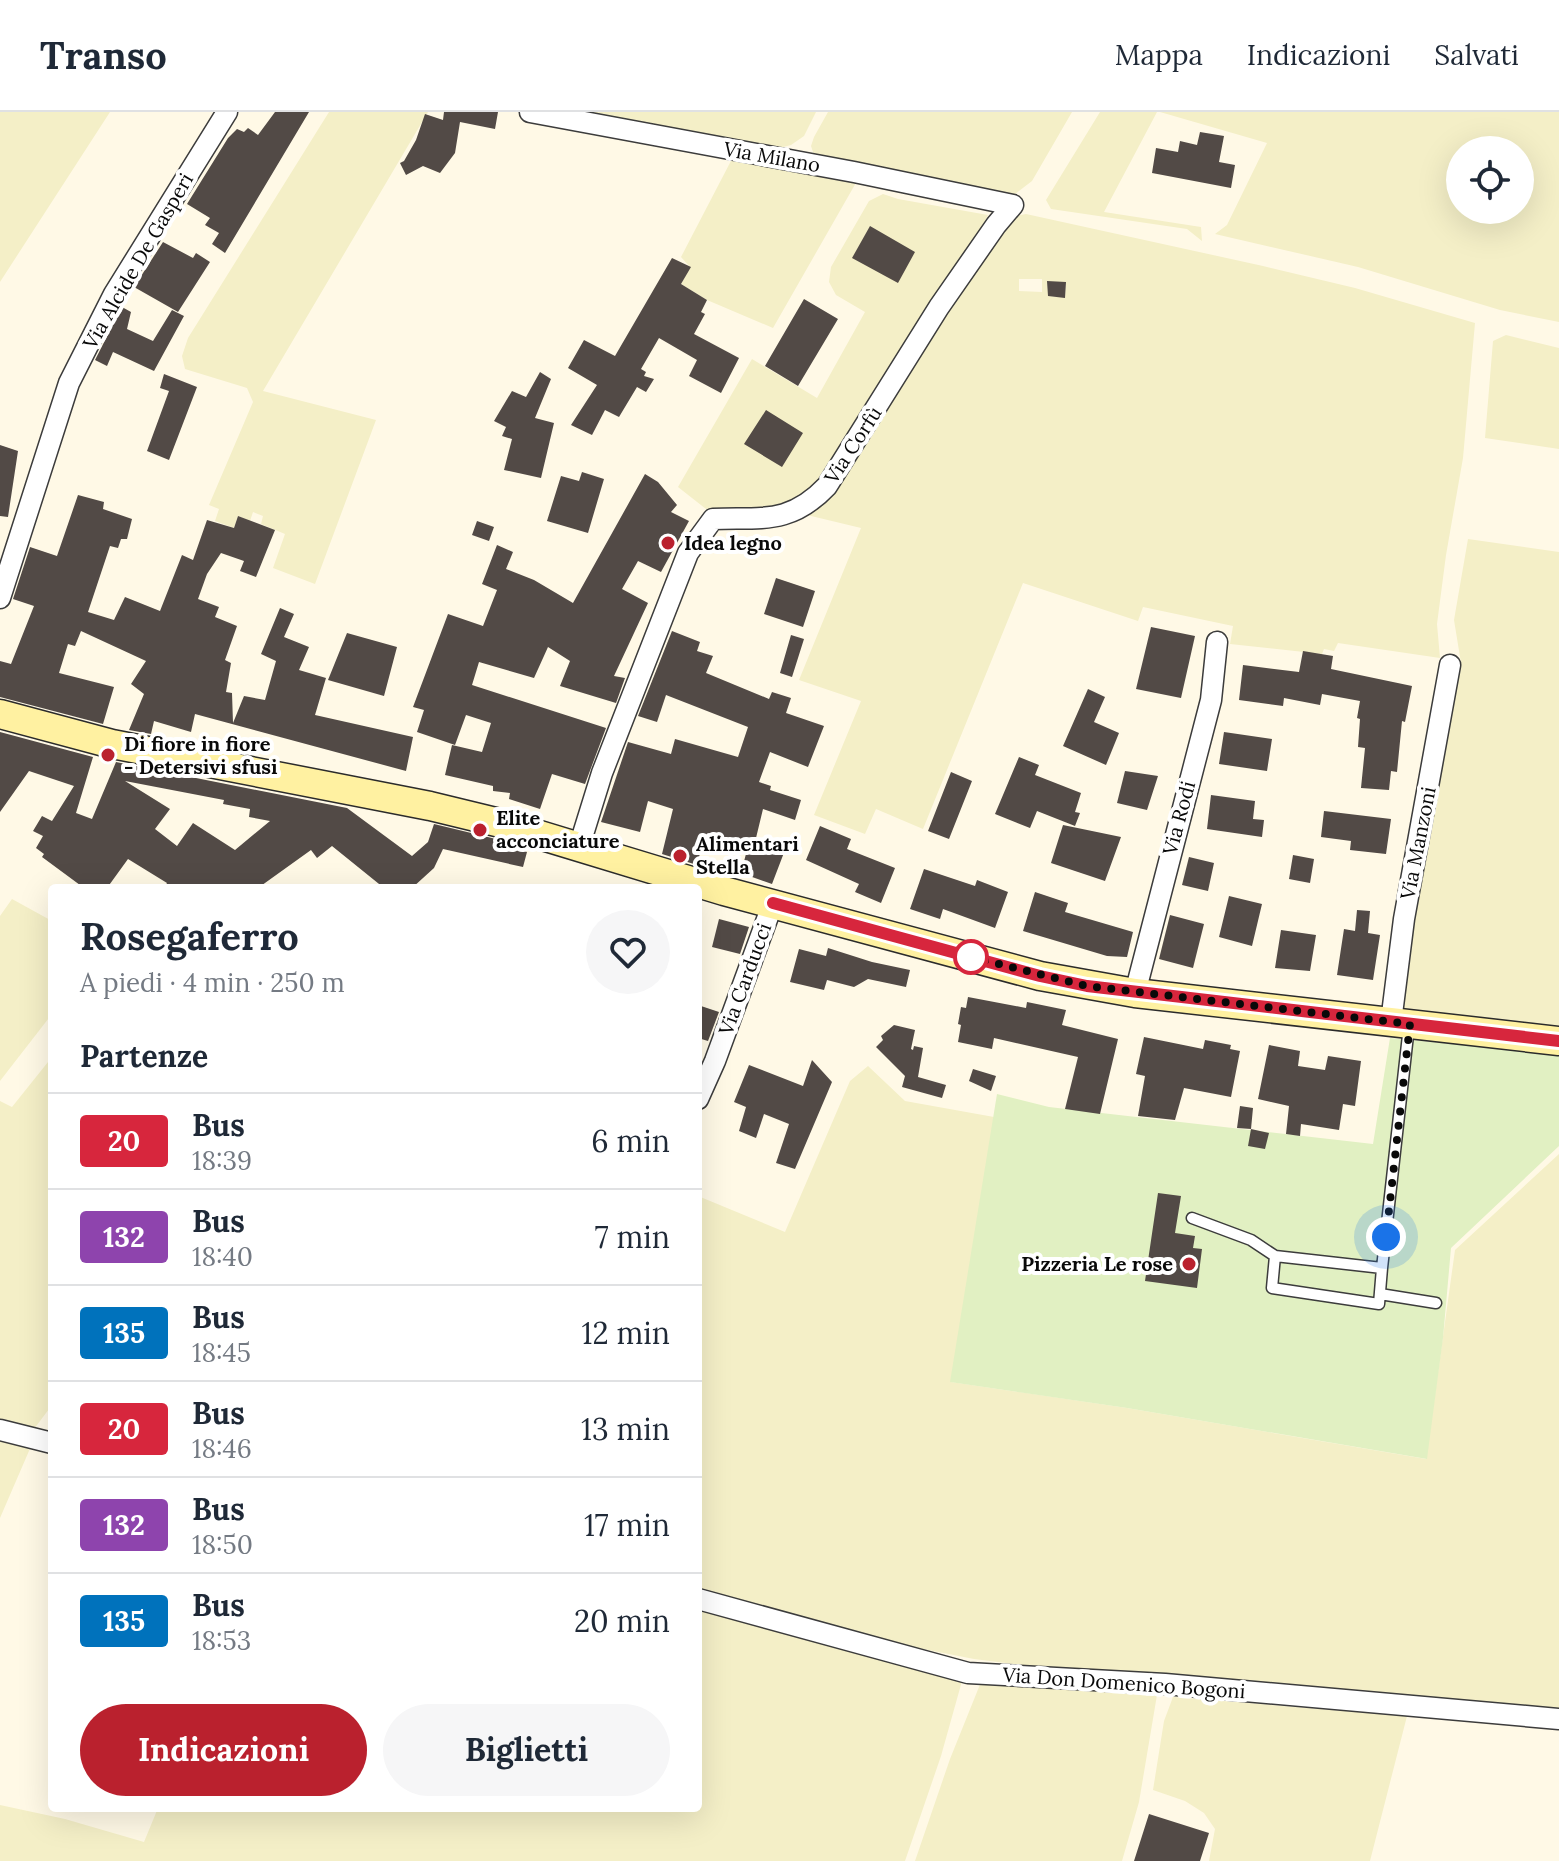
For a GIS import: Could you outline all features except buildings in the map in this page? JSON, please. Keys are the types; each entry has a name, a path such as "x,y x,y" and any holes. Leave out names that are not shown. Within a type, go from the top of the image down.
{"street":[{"name":"Via Alcide De Gasperi","path":"0,598 69,383 114,294 227,112"},
{"name":"Via Milano","path":"530,112 1013,205"},
{"name":"Via Corfù","path":"579,847 602,773 688,553 713,519 786,516 813,501 827,486 939,307 1013,205"},
{"name":"Via Rodi","path":"1135,993 1211,700 1217,642"},
{"name":"Via Manzoni","path":"1400,1023 1404,919 1450,665"},
{"path":"0,714 112,744 430,806 500,823 773,903 1040,976 1135,993 1559,1041"},
{"name":"Via Carducci","path":"702,1090 773,903"},
{"path":"0,1430 48,1442"},
{"name":"Via Don Domenico Bogoni","path":"702,1600 968,1673 1165,1684 1559,1719"}],"lane":[{"path":"1275,1256 1272,1288 1379,1304 1400,1023"},
{"path":"1192,1218 1251,1240 1275,1256 1382,1268"},
{"path":"1380,1294 1436,1303"}],"shaded area":[{"path":"0,112 110,112 0,282"},
{"path":"329,112 428,112 263,391 376,420 315,584 273,568 285,534 261,524 263,516 253,512 250,521 238,516 234,528 215,521 219,509 209,505 253,402 247,388 185,369 182,356 188,338"},
{"path":"588,112 816,112 804,136 791,145 779,148"},
{"path":"828,112 1072,112 1032,181 1015,194 995,194 814,155 811,146"},
{"path":"1100,112 1157,112 1104,212 1201,227 1202,241 1187,229 1051,209 1046,200"},
{"path":"1160,112 1559,112 1559,322 1500,310 1358,267 1215,234 1227,225 1267,143"},
{"path":"733,157 857,181 773,328 707,300 681,284 690,267 681,257"},
{"path":"883,194 988,215 842,451 815,486 795,500 770,509 728,508 714,512 706,509 678,487 752,359 817,398 865,312 836,295 829,282 831,267 869,201"},
{"path":"1026,214 1263,266 1355,288 1475,323 1463,458 1437,624 1440,658 1338,643 1334,651 1324,649 1322,654 1230,644 1233,626 1143,607 1138,621 1023,583 923,829 876,809 865,834 814,815 861,701 799,680 861,528 807,515 995,240 1016,216","holes":["1019,279 1042,279 1042,292 1019,291","1048,282 1066,283 1065,297 1049,296"]},
{"path":"1506,335 1559,348 1559,449 1485,438 1493,341"},
{"path":"1468,539 1559,552 1559,1030 1406,1011 1403,1006 1416,903 1461,663 1454,620"},
{"path":"12,899 48,919 48,1019 0,1081 0,916"},
{"path":"48,1062 48,1410 31,1433 0,1424 0,1101 12,1107"},
{"path":"868,1066 905,1101 994,1117 951,1382 1127,1408 1426,1459 1455,1250 1559,1154 1559,1711 1053,1669 974,1659 913,1647 702,1592 702,1198 785,1232 850,1081"},
{"path":"0,1435 32,1444 0,1518"},
{"path":"702,1606 811,1641 962,1681 941,1756 905,1861 0,1861 0,1805 65,1819 144,1842 156,1812 702,1812"},
{"path":"981,1682 1157,1695 1139,1802 1122,1861 915,1861 950,1759"},
{"path":"1173,1697 1407,1716 1370,1861 1209,1861 1215,1829 1204,1813 1185,1801 1153,1790 1164,1721"}],"green space":[{"path":"1390,1038 1559,1054 1559,1146 1451,1248 1427,1459 1127,1408 950,1382 997,1094 1049,1107 1373,1144"}],"bus line":[{"name":"20","path":"773,903 1087,986 1559,1041"}],"place":[{"name":"Idea legno","path":"668,543"},
{"name":"Di fiore in fiore - Detersivi sfusi","path":"108,755"},
{"name":"Elite acconciature","path":"480,830"},
{"name":"Alimentari Stella","path":"680,856"},
{"name":"Pizzeria Le rose","path":"1189,1264"}],"route":[{"path":"971,957 1087,986 1410,1024 1386,1237"}]}
